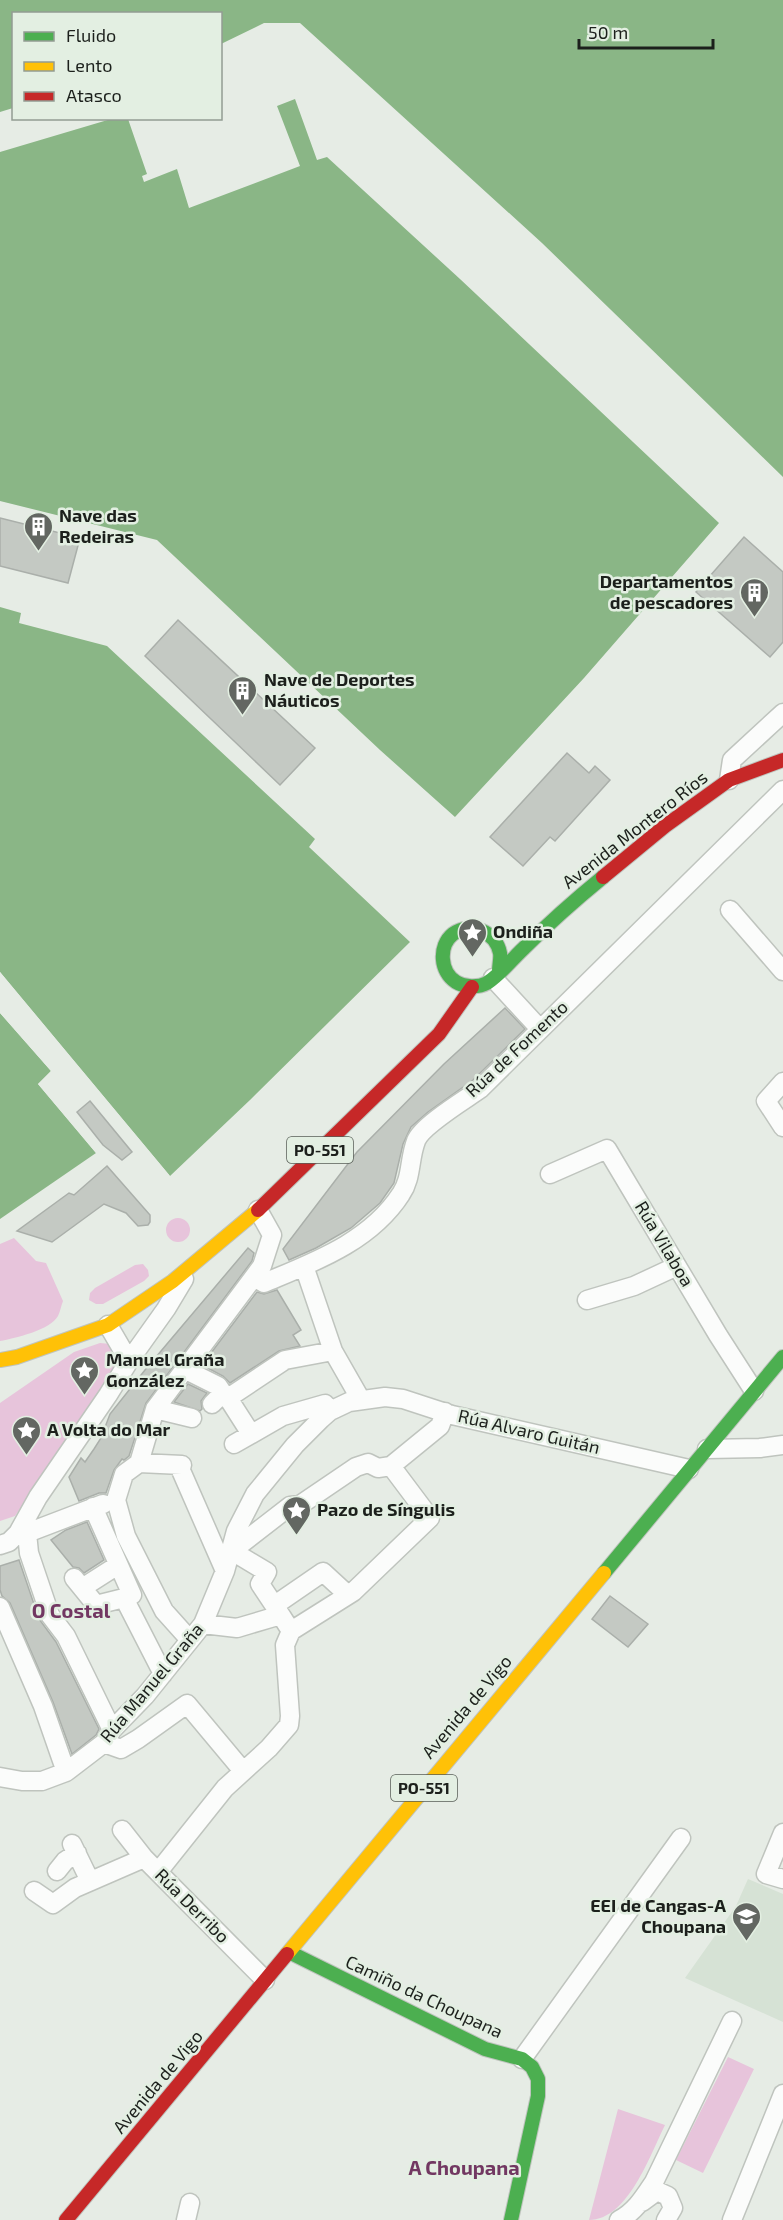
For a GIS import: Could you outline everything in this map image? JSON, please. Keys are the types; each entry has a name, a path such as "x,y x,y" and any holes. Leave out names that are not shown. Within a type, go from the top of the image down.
{"main road":[{"name":"Avenida Montero Ríos","path":"563,909 665,826 729,780 783,760"},
{"path":"494,937 515,933 563,909"},
{"path":"445,969 451,979 461,985 472,987 487,983 563,909"},
{"path":"441,987 445,969 443,951 446,943 458,931 481,929 494,937 500,947 502,959 496,974"},
{"name":"PO-551","path":"0,1360 16,1357 108,1325 191,1267 258,1210 425,1045 439,1034 472,987"},
{"name":"PO-551","path":"425,1045 434,1017"},
{"name":"Avenida de Vigo","path":"66,2220 783,1357"},
{"name":"Camiño da Choupana","path":"289,1952 485,2049 522,2059"},
{"path":"511,2220 538,2096 538,2079 532,2067 522,2059"}],"street":[{"path":"729,780 732,760 783,713"},
{"name":"Rúa de Fomento","path":"254,1277 264,1283 304,1266 366,1233 403,1192 416,1139 450,1109 480,1089 783,790"},
{"path":"730,910 783,971"},
{"path":"496,974 540,1029"},
{"path":"783,1082 766,1101 783,1127"},
{"name":"Rúa Vilaboa","path":"550,1174 607,1149 754,1391"},
{"path":"190,1640 164,1611 126,1536 116,1500 124,1474 139,1463 155,1409 262,1266 272,1235 258,1210"},
{"path":"304,1266 333,1351 365,1400"},
{"path":"587,1300 634,1286 677,1266"},
{"path":"191,1267 166,1309 38,1497 26,1528 29,1553 50,1615 66,1636 108,1736 121,1749 187,1704 243,1771"},
{"path":"108,1325 129,1361"},
{"path":"222,1400 285,1360 333,1351"},
{"path":"184,1369 218,1386 222,1400 251,1434"},
{"name":"Rúa Alvaro Guitán","path":"330,1411 349,1402 403,1399 445,1412 689,1469"},
{"path":"234,1444 283,1416 325,1404 330,1411"},
{"path":"155,1409 192,1419"},
{"name":"Rúa Manuel Graña","path":"0,1777 22,1781 42,1781 66,1772 108,1736 145,1696 203,1624 232,1551 232,1539 255,1494 295,1445 330,1411"},
{"path":"158,1872 225,1788 269,1748 289,1725 283,1618 261,1584 267,1572 232,1551 290,1506 300,1505 356,1467 368,1463 378,1468 391,1466 440,1426 445,1412"},
{"path":"707,1449 783,1445"},
{"path":"139,1463 181,1466 225,1571"},
{"path":"203,1624 237,1628 273,1617 283,1618 348,1595 430,1518 391,1466"},
{"path":"0,1545 9,1542 26,1528 116,1500"},
{"path":"93,1507 132,1595 125,1600"},
{"path":"118,1565 78,1583 96,1605 155,1593"},
{"path":"283,1618 323,1572 348,1595"},
{"path":"125,1600 163,1674"},
{"path":"0,1607 43,1706 66,1772"},
{"name":"Rúa Derribo","path":"123,1830 144,1858 265,1980"},
{"path":"783,1833 766,1874 783,1880"},
{"path":"522,2059 681,1838"},
{"path":"57,1871 74,1849 90,1881"},
{"path":"34,1892 53,1904 75,1888 144,1858"},
{"path":"640,2203 654,2182 732,2021"},
{"path":"732,2220 783,2094"},
{"path":"619,2220 626,2217 657,2191 668,2196 673,2208 666,2220"}],"shaded area":[{"path":"0,0 783,0 783,477 542,243 300,23 264,23 222,44 222,12 12,12 12,108 0,112"},
{"path":"295,99 317,160 327,157 719,523 584,678 455,817 380,750 157,540 0,501 0,152 108,120 128,120 147,174 142,176 144,182 177,169 189,208 300,166 277,106"},
{"path":"0,607 21,613 19,623 107,646 315,839 309,847 410,942 170,1176 0,972"},
{"path":"0,1013 51,1071 38,1084 96,1153 0,1219"},
{"path":"178,1218 186,1222 190,1230 186,1238 178,1242 170,1238 166,1230 170,1222"},
{"path":"14,1238 36,1261 46,1263 63,1301 58,1316 48,1325 32,1333 0,1341 0,1244"},
{"path":"143,1264 149,1276 144,1281 103,1304 96,1304 89,1300 90,1293 95,1288 135,1265"},
{"path":"100,1343 110,1344 120,1359 98,1397 15,1516 0,1521 0,1403 74,1352"},
{"name":"EEI de Cangas-A Choupana","path":"748,1879 783,1894 783,2022 685,1978 736,1906"},
{"path":"728,2057 754,2069 703,2173 676,2160"},
{"path":"618,2109 665,2125 645,2168 626,2198 603,2217 589,2220"}],"pier":[{"path":"0,972 170,1176 165,1174 0,977"},
{"path":"0,1010 54,1069 54,1073 42,1084 98,1154 38,1084 51,1071 0,1013"}],"building":[{"name":"Nave das Redeiras","path":"0,518 80,538 68,583 0,566"},
{"name":"Departamentos de pescadores","path":"744,537 783,572 783,642 770,657 696,592"},
{"name":"Nave de Deportes Náuticos","path":"178,620 315,748 280,785 145,656"},
{"path":"567,753 589,773 595,766 610,780 555,841 550,837 523,866 490,837"},
{"path":"505,1008 525,1029 473,1080 411,1127 403,1144 394,1183 380,1203 351,1228 289,1260 283,1249 357,1152 444,1064"},
{"path":"90,1101 132,1152 122,1160 103,1145 77,1112"},
{"path":"107,1166 150,1215 148,1225 138,1226 126,1213 104,1204 52,1242 17,1231 69,1193 74,1195"},
{"path":"248,1248 254,1253 252,1261 146,1403 129,1456 122,1459 114,1470 106,1493 99,1493 79,1501 69,1477 81,1458 85,1462 94,1449 110,1414"},
{"path":"277,1290 301,1330 293,1335 300,1346 279,1351 230,1383 223,1376 202,1365 257,1292 264,1294"},
{"path":"188,1384 207,1393 201,1401 200,1411 174,1402"},
{"path":"87,1522 104,1560 84,1573 79,1568 73,1567 51,1540 66,1530"},
{"path":"19,1560 39,1619 56,1642 99,1729 96,1735 72,1754 53,1702 10,1603 2,1596 0,1590 0,1566"},
{"path":"610,1596 648,1624 628,1647 592,1619"}],"traffic: fast":[{"path":"499,971 498,946 488,934 475,929 467,929 460,930 448,939 443,959 451,978 467,986 483,985 497,976 519,952 603,877"},
{"path":"604,1573 783,1357"},
{"path":"289,1952 485,2049 522,2059 532,2067 538,2079 538,2096 511,2220"}],"traffic: slow":[{"path":"0,1360 17,1357 108,1325 173,1281 258,1210"},
{"path":"287,1954 604,1573"}],"traffic: jam":[{"path":"603,877 665,826 729,780 783,760"},
{"path":"258,1210 439,1034 472,987"},
{"path":"66,2220 287,1954"}],"place":[{"name":"Nave das Redeiras","path":"38,552"},
{"name":"Departamentos de pescadores","path":"754,618"},
{"name":"Nave de Deportes Náuticos","path":"243,716"},
{"name":"Ondiña","path":"472,958"},
{"name":"Manuel Graña González","path":"85,1396"},
{"name":"A Volta do Mar","path":"26,1456"},
{"name":"Pazo de Síngulis","path":"296,1536"},
{"name":"EEI de Cangas-A Choupana","path":"747,1942"}],"district":[{"name":"O Costal","path":"71,1611"},
{"name":"A Choupana","path":"464,2168"}]}
